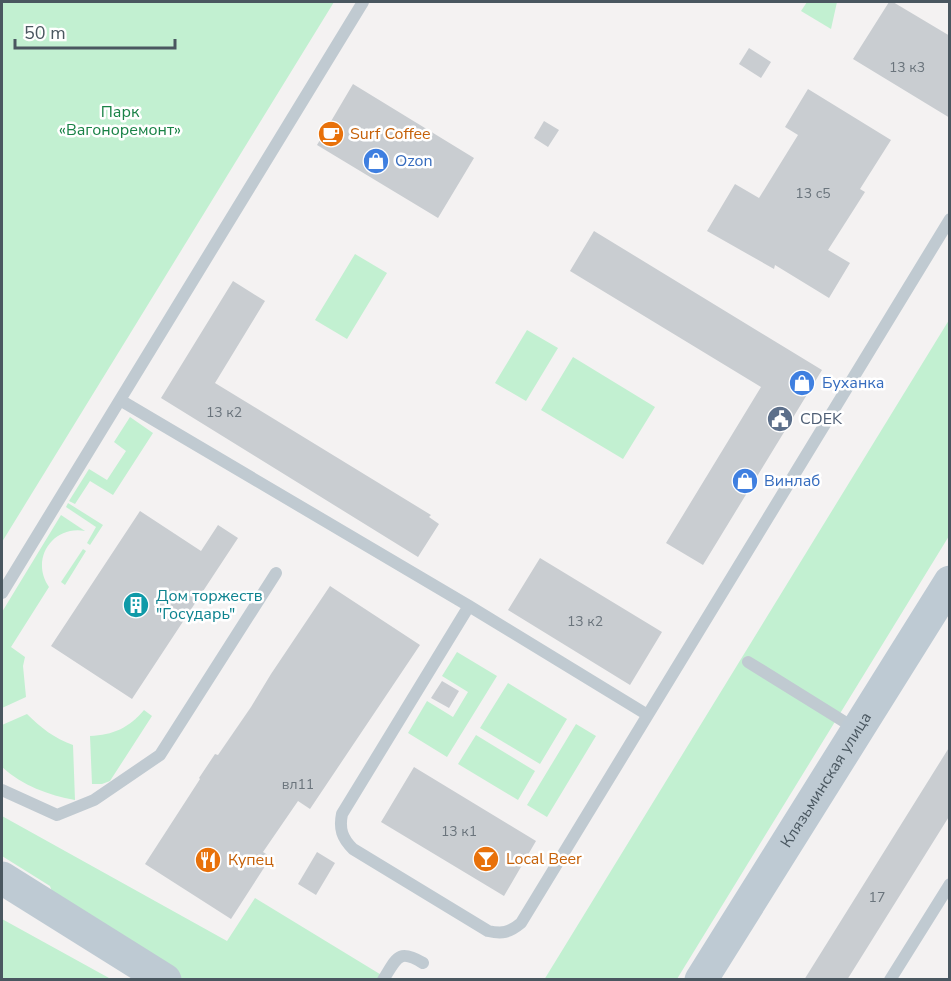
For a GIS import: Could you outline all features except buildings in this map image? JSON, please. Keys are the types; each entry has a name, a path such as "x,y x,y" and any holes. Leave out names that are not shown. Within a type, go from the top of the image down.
{"street":[{"name":"Клязьминская улица","path":"701,980 950,582"},
{"path":"2,878 165,980"}],"lane":[{"path":"2,593 363,2"},
{"path":"469,606 342,814 340,824 345,841 353,849 488,931 503,934 513,930 526,914 950,219"},
{"path":"120,400 469,606 646,714"},
{"path":"2,790 57,815 94,800 160,755 276,573"},
{"path":"748,662 857,730"},
{"path":"890,980 950,884"},
{"path":"383,980 401,955 412,956 423,963"}],"green space":[{"name":"Парк «Вагоноремонт»","path":"2,2 334,2 2,542"},
{"path":"807,2 837,2 831,29 801,11"},
{"path":"355,254 387,273 347,339 315,320"},
{"path":"949,320 949,536 677,979 544,980"},
{"path":"527,330 558,348 526,401 495,383"},
{"path":"573,357 655,407 623,459 541,410"},
{"path":"130,417 153,433 113,495 90,481 75,504 69,501 89,469 107,480 126,451 114,442"},
{"path":"68,503 103,525 90,545 87,543 96,527 66,507"},
{"path":"61,515 85,531 63,533 54,539 43,556 44,577 49,587 11,647 25,657 23,666 26,697 2,708 2,612"},
{"path":"83,549 86,551 65,585 61,582"},
{"path":"457,652 497,676 447,757 408,733 427,701 453,717 468,692 442,676"},
{"path":"508,683 567,719 540,764 480,728"},
{"path":"144,710 152,716 110,781 92,784 90,736 120,729 132,722"},
{"path":"27,714 48,732 73,745 75,800 36,789 2,767 2,725"},
{"path":"576,724 596,736 547,817 527,805"},
{"path":"476,735 535,771 518,800 458,764"},
{"path":"2,816 227,941 255,898 388,979 182,979 56,904 50,886 2,856"},
{"path":"2,919 109,978 112,979 2,979"}],"place":[{"name":"Surf Coffee","path":"331,134"},
{"name":"Ozon","path":"376,161"},
{"name":"Буханка","path":"802,383"},
{"name":"CDEK","path":"780,419"},
{"name":"Винлаб","path":"745,481"},
{"name":"Дом торжеств \"Государь\"","path":"136,605"},
{"name":"Local Beer","path":"486,859"},
{"name":"Купец","path":"208,860"}]}
